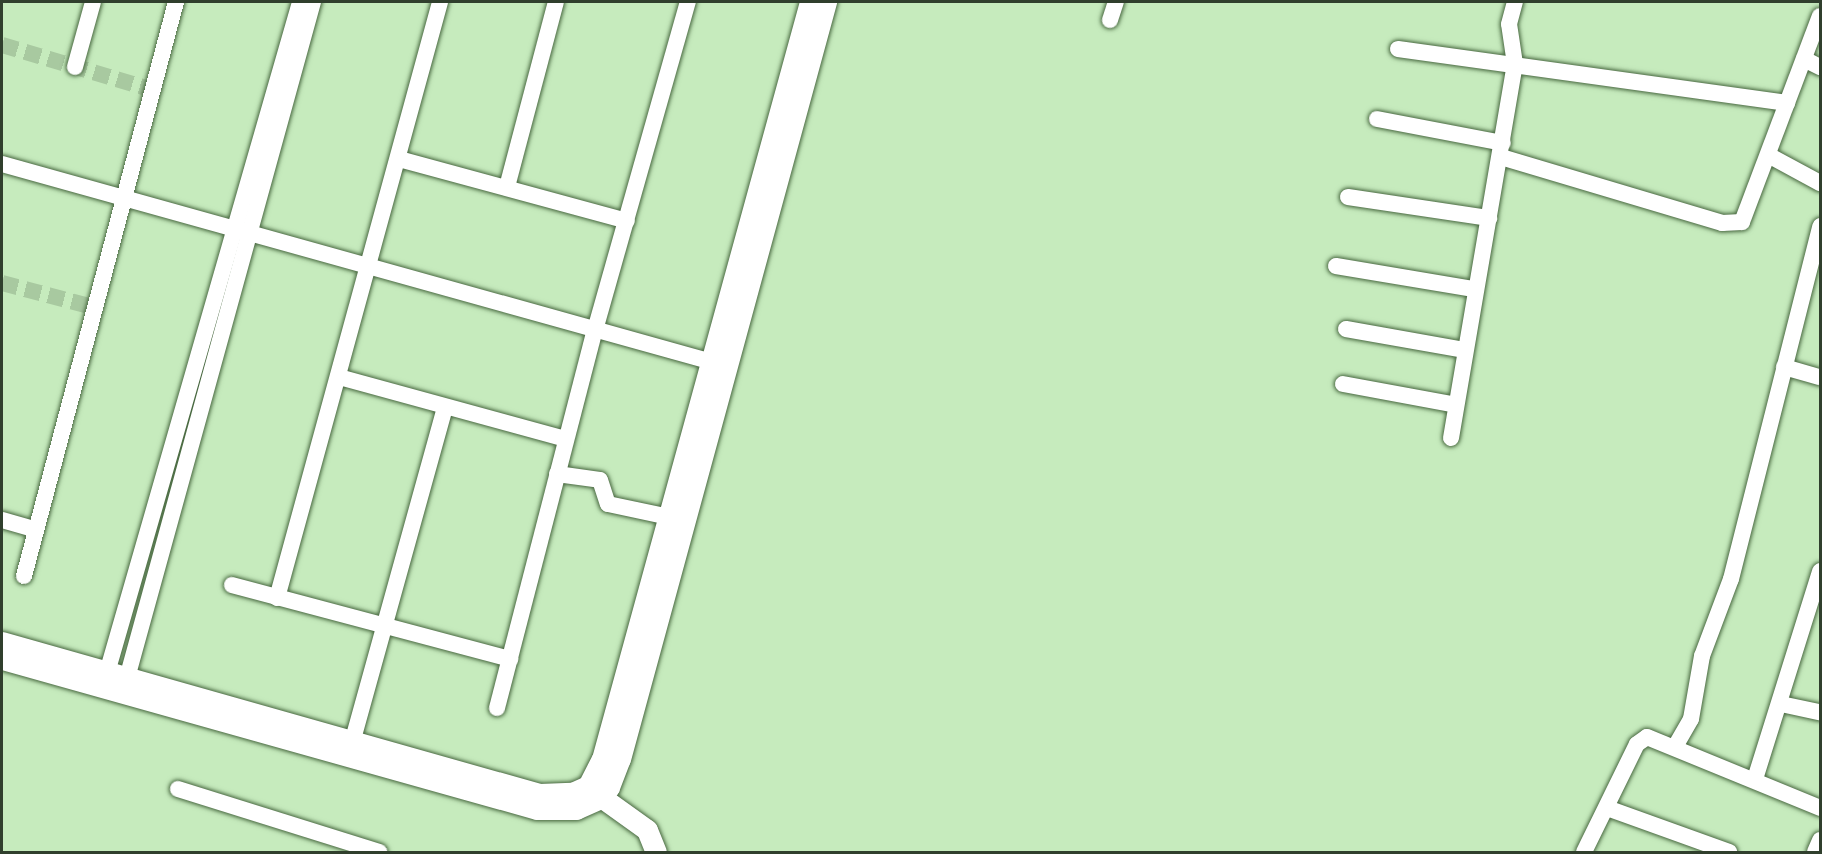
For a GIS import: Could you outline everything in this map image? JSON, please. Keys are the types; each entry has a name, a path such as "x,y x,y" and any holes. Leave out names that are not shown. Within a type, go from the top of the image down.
{"street":[{"path":"75,67 93,2"},
{"path":"24,576 34,529 176,2"},
{"path":"115,682 242,232 300,2"},
{"path":"242,232 314,2"},
{"path":"278,597 339,377 366,264 399,159 440,2"},
{"path":"507,187 556,2"},
{"path":"497,708 595,330 688,2"},
{"path":"593,792 620,759 810,2"},
{"path":"593,792 669,517 719,364 826,2"},
{"path":"1110,20 1116,2"},
{"path":"1451,438 1474,289 1502,150 1515,64 1509,24 1515,2"},
{"path":"1377,119 1502,150 1733,225 1749,216 1786,103 1821,16"},
{"path":"1398,49 1786,103"},
{"path":"1804,59 1821,67"},
{"path":"1770,156 1821,183"},
{"path":"399,159 627,221"},
{"path":"2,164 719,364"},
{"path":"1348,198 1489,218"},
{"path":"1676,746 1691,719 1700,663 1731,579 1821,226"},
{"path":"1336,266 1474,289"},
{"path":"1346,329 1465,350"},
{"path":"1784,367 1821,377"},
{"path":"339,377 445,408 566,439"},
{"path":"1343,384 1456,405"},
{"path":"351,747 445,408"},
{"path":"557,474 600,480 608,504 669,517"},
{"path":"2,520 34,529"},
{"path":"1755,779 1781,704 1821,571"},
{"path":"231,585 510,659"},
{"path":"2,642 115,682"},
{"path":"2,659 115,682 351,747 539,794 593,792 647,830 656,852"},
{"path":"1781,704 1821,712"},
{"path":"1584,852 1641,739 1676,746 1821,808"},
{"path":"178,789 379,852"},
{"path":"1608,808 1729,852"},
{"path":"1815,852 1821,840"}],"tunnel":[{"path":"2,45 153,90"},
{"path":"2,283 93,307"}]}
